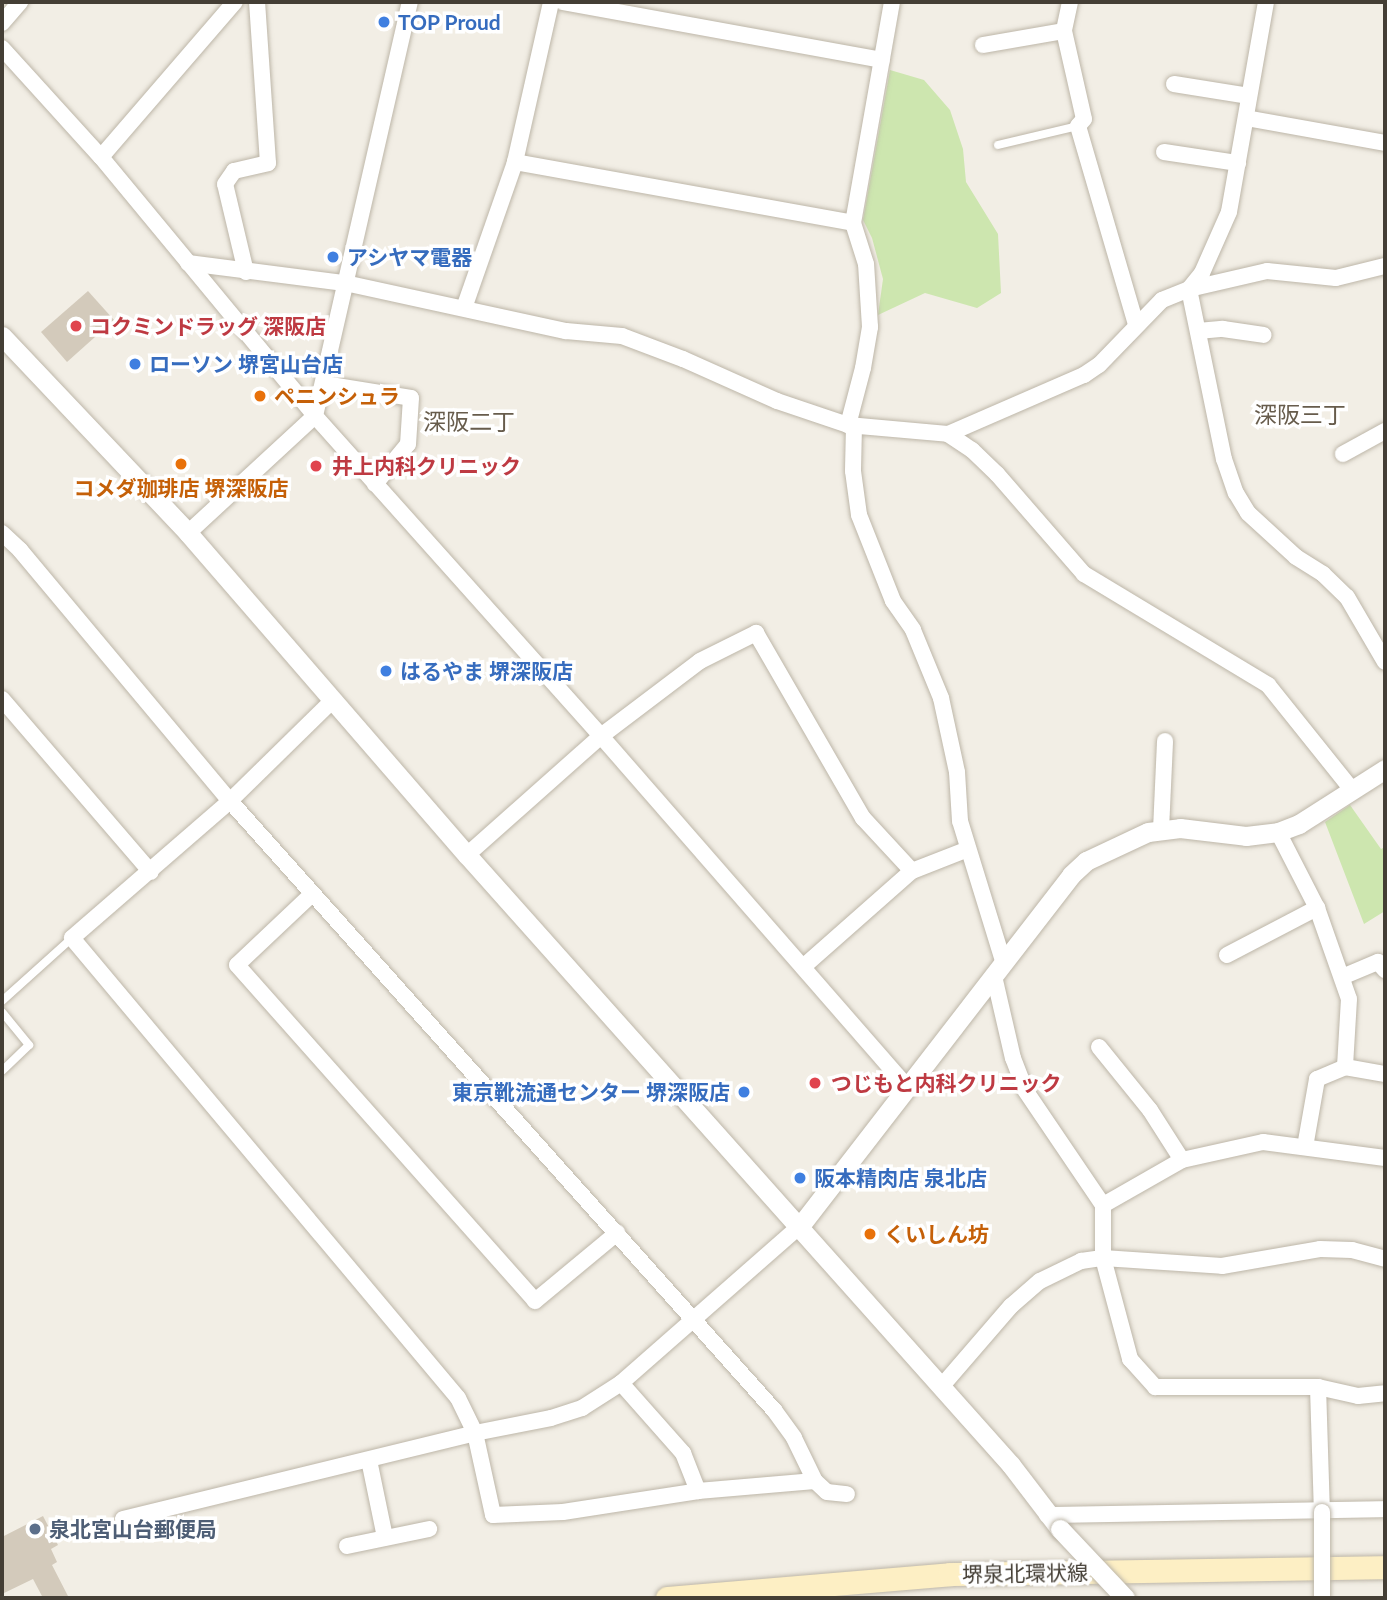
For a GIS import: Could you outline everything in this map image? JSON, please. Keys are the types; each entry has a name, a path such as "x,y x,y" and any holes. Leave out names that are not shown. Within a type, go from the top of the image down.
{"main road":[{"name":"堺泉北環状線","path":"667,1598 950,1574 1385,1567"}],"street":[{"path":"2,23 20,2"},
{"path":"246,272 225,184 234,171 268,163 257,2"},
{"path":"188,533 314,416 324,384 411,2"},
{"path":"464,308 515,162 551,2"},
{"path":"563,2 882,60"},
{"path":"892,2 853,223 866,264 870,327 851,426 853,471 859,514 893,601 913,630 941,698 951,738 960,821 999,970 1013,1058 1025,1090 1103,1205 1103,1258 1130,1359 1155,1387 1318,1387 1358,1396 1385,1393"},
{"path":"1070,2 1064,31 1084,120 1078,126 1136,324"},
{"path":"1189,289 1202,273 1219,240 1229,212 1266,2"},
{"path":"101,157 226,5"},
{"path":"983,45 1064,31"},
{"path":"2,48 101,157 314,416 601,736 908,1089"},
{"path":"1174,84 1249,96"},
{"path":"1245,118 1385,143"},
{"path":"1164,152 1238,163"},
{"path":"515,162 853,223"},
{"path":"188,263 345,283 566,331 622,335 777,401 851,426 948,435 972,450 997,474 1084,574 1268,685 1352,790"},
{"path":"948,435 1084,375 1099,365 1162,300 1189,289 1267,271 1336,278 1385,265"},
{"path":"1189,289 1224,459 1236,493 1248,513 1296,557 1323,574 1347,597 1379,638 1385,662"},
{"path":"1198,331 1223,329 1264,335"},
{"path":"2,336 188,533 467,855 800,1226 1011,1465 1054,1522 1125,1598"},
{"path":"324,384 411,398 408,443 375,484"},
{"path":"1343,454 1385,431"},
{"path":"2,533 20,550 230,801 774,1410 794,1438 815,1481 827,1492 846,1494"},
{"path":"467,855 601,736 700,662 756,633 863,818 912,871"},
{"path":"2,699 151,872"},
{"path":"333,700 230,801 72,938 458,1398 475,1433 493,1515 562,1512 698,1491 815,1481"},
{"path":"1161,830 1165,741"},
{"path":"123,1519 475,1433 551,1418 582,1408 621,1383 800,1226 1071,875 1086,860 1122,842 1161,830 1180,828 1246,836 1278,832 1299,824 1385,769"},
{"path":"1278,832 1317,908 1349,999 1345,1067"},
{"path":"803,967 912,871 968,849"},
{"path":"312,894 237,965 535,1301 617,1233"},
{"path":"1227,955 1317,908"},
{"path":"1342,977 1378,962 1385,970"},
{"path":"1099,1047 1150,1110 1182,1160"},
{"path":"1305,1147 1317,1079 1345,1067 1385,1074"},
{"path":"1103,1205 1182,1160 1263,1142 1385,1158"},
{"path":"942,1387 1011,1306 1041,1281 1080,1261 1103,1258 1222,1266 1320,1249 1352,1250 1385,1259"},
{"path":"621,1383 684,1453 698,1491"},
{"path":"1318,1387 1322,1598"},
{"path":"369,1460 385,1537"},
{"path":"1054,1522 1385,1509"},
{"path":"347,1546 429,1529"}],"lane":[{"path":"998,145 1078,126"},
{"path":"2,1002 72,938"},
{"path":"2,1012 29,1045 2,1071"}],"green space":[{"path":"890,70 924,80 950,110 963,149 966,182 998,234 1001,293 977,308 925,293 878,315 883,279 872,238 863,220"},
{"path":"1350,805 1381,849 1385,847 1385,911 1364,924 1325,822"}],"building":[{"path":"88,291 114,320 67,362 41,332"},
{"path":"43,1516 58,1545 51,1549 57,1562 52,1565 69,1598 43,1598 33,1579 2,1594 2,1537"}],"place":[{"name":"TOP Proud","path":"384,22"},
{"name":"アシヤマ電器","path":"333,257"},
{"name":"コクミンドラッグ 深阪店","path":"76,326"},
{"name":"ローソン 堺宮山台店","path":"135,364"},
{"name":"ペニンシュラ","path":"260,396"},
{"name":"コメダ珈琲店 堺深阪店","path":"181,464"},
{"name":"井上内科クリニック","path":"316,466"},
{"name":"はるやま 堺深阪店","path":"386,671"},
{"name":"つじもと内科クリニック","path":"815,1083"},
{"name":"東京靴流通センター 堺深阪店","path":"744,1092"},
{"name":"阪本精肉店 泉北店","path":"800,1178"},
{"name":"くいしん坊","path":"870,1234"},
{"name":"泉北宮山台郵便局","path":"35,1529"}],"district":[{"name":"深阪三丁","path":"1300,414"},
{"name":"深阪二丁","path":"469,421"}]}
